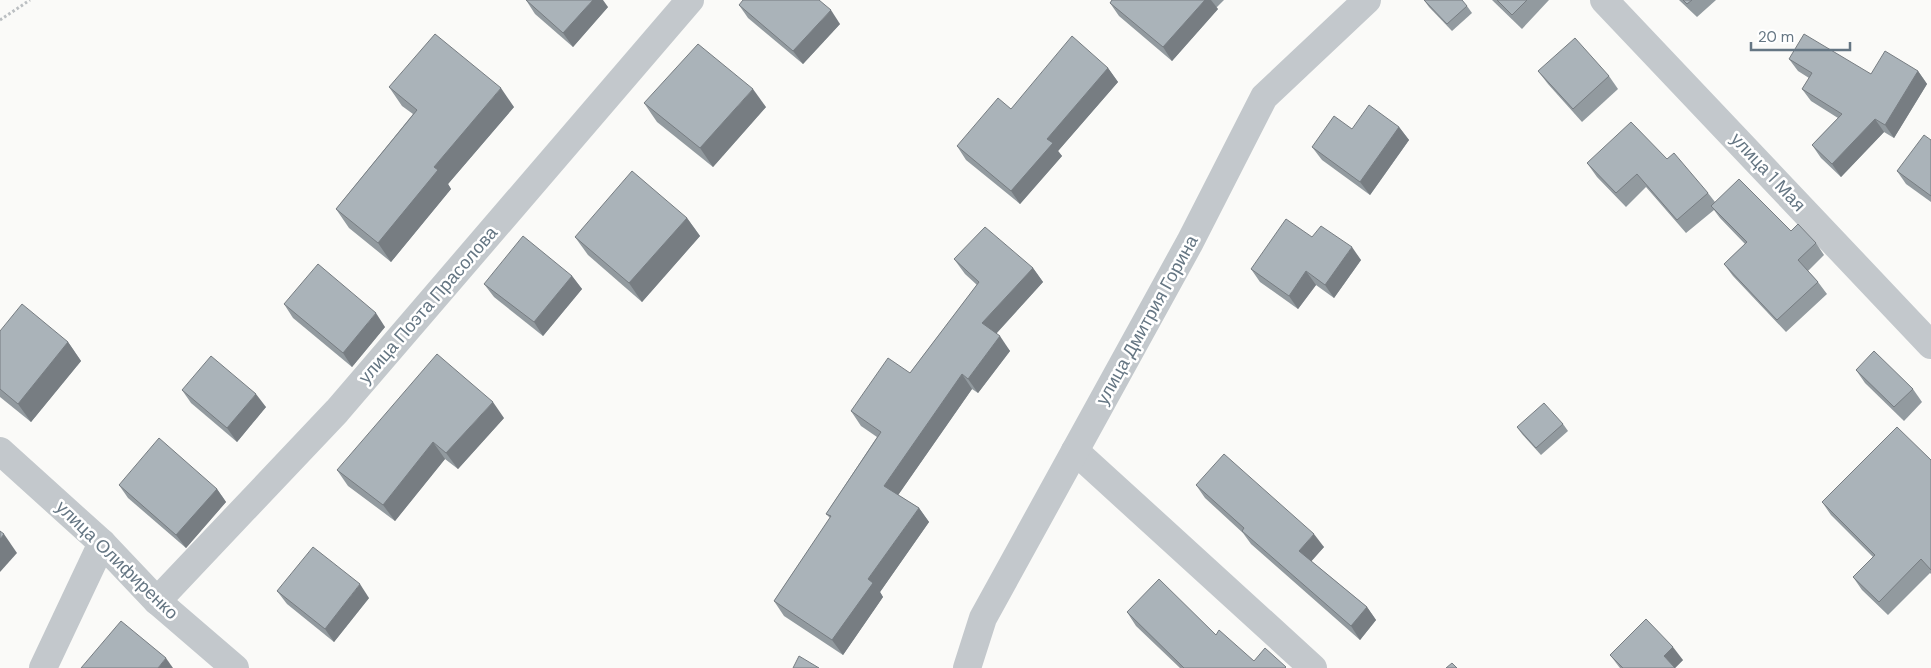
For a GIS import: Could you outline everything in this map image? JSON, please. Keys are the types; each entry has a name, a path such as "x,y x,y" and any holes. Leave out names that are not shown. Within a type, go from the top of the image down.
{"street":[{"name":"улица Поэта Прасолова","path":"157,601 337,411 690,0"},
{"name":"улица Дмитрия Горина","path":"967,668 984,618 1190,242 1264,97 1367,0"},
{"name":"улица 1 Мая","path":"1604,0 1931,345"},
{"name":"улица Олифиренко","path":"0,451 102,542 157,601 235,668"},
{"path":"1075,451 1313,668"},
{"path":"44,668 102,542"}],"path":[{"path":"0,20 30,0"}],"building":[{"path":"526,0 593,0 563,33"},
{"path":"743,0 819,0 831,10 793,51 739,5"},
{"path":"1112,0 1205,0 1163,47 1110,3"},
{"path":"1424,0 1462,0 1467,6 1447,24"},
{"path":"1497,0 1527,0 1512,15"},
{"path":"1683,0 1692,0 1687,4"},
{"path":"435,34 501,88 434,167 438,170 378,243 336,209 417,110 389,87"},
{"path":"1804,34 1871,74 1885,51 1918,71 1885,125 1875,119 1832,164 1812,145 1842,114 1802,89 1812,73 1789,59"},
{"path":"1072,36 1108,68 1047,139 1053,143 1011,191 957,146 998,98 1011,109"},
{"path":"1575,38 1609,76 1573,109 1538,71"},
{"path":"698,44 753,89 700,148 644,103"},
{"path":"1369,105 1399,127 1360,182 1312,147 1334,116 1352,129"},
{"path":"1631,122 1667,159 1674,153 1708,193 1677,220 1637,174 1616,193 1587,163"},
{"path":"1924,135 1931,140 1931,196 1897,171"},
{"path":"632,171 687,218 629,283 575,237"},
{"path":"1739,179 1791,231 1798,224 1816,243 1798,260 1818,282 1777,320 1724,264 1747,242 1711,206"},
{"path":"1286,219 1312,237 1321,226 1352,247 1325,285 1306,271 1289,296 1251,269"},
{"path":"985,227 1033,268 982,323 1000,336 968,379 962,374 884,486 919,508 868,579 873,583 832,640 774,601 831,516 826,514 881,432 851,411 888,358 910,373 979,282 954,259"},
{"path":"523,236 572,276 534,322 484,284"},
{"path":"318,264 376,313 343,353 284,304"},
{"path":"22,304 68,342 18,404 0,389 0,331"},
{"path":"1874,351 1913,389 1894,407 1856,370"},
{"path":"437,354 493,402 446,453 433,442 383,505 337,470"},
{"path":"211,356 256,394 227,428 182,390"},
{"path":"1544,403 1563,424 1536,448 1517,427"},
{"path":"1897,427 1931,460 1931,570 1921,559 1879,602 1853,577 1875,555 1822,502"},
{"path":"159,438 217,489 176,535 119,485"},
{"path":"1224,454 1314,534 1299,551 1367,607 1351,626 1242,531 1244,528 1196,485"},
{"path":"0,531 4,534 0,539"},
{"path":"313,547 360,584 325,629 277,591"},
{"path":"1159,579 1216,635 1219,630 1254,661 1265,648 1286,667 1184,668 1127,612"},
{"path":"1646,619 1673,647 1664,656 1675,668 1623,668 1610,655"},
{"path":"121,621 166,658 158,668 81,668"},
{"path":"799,656 819,668 793,668"},
{"path":"1452,663 1457,668 1446,668"}]}
